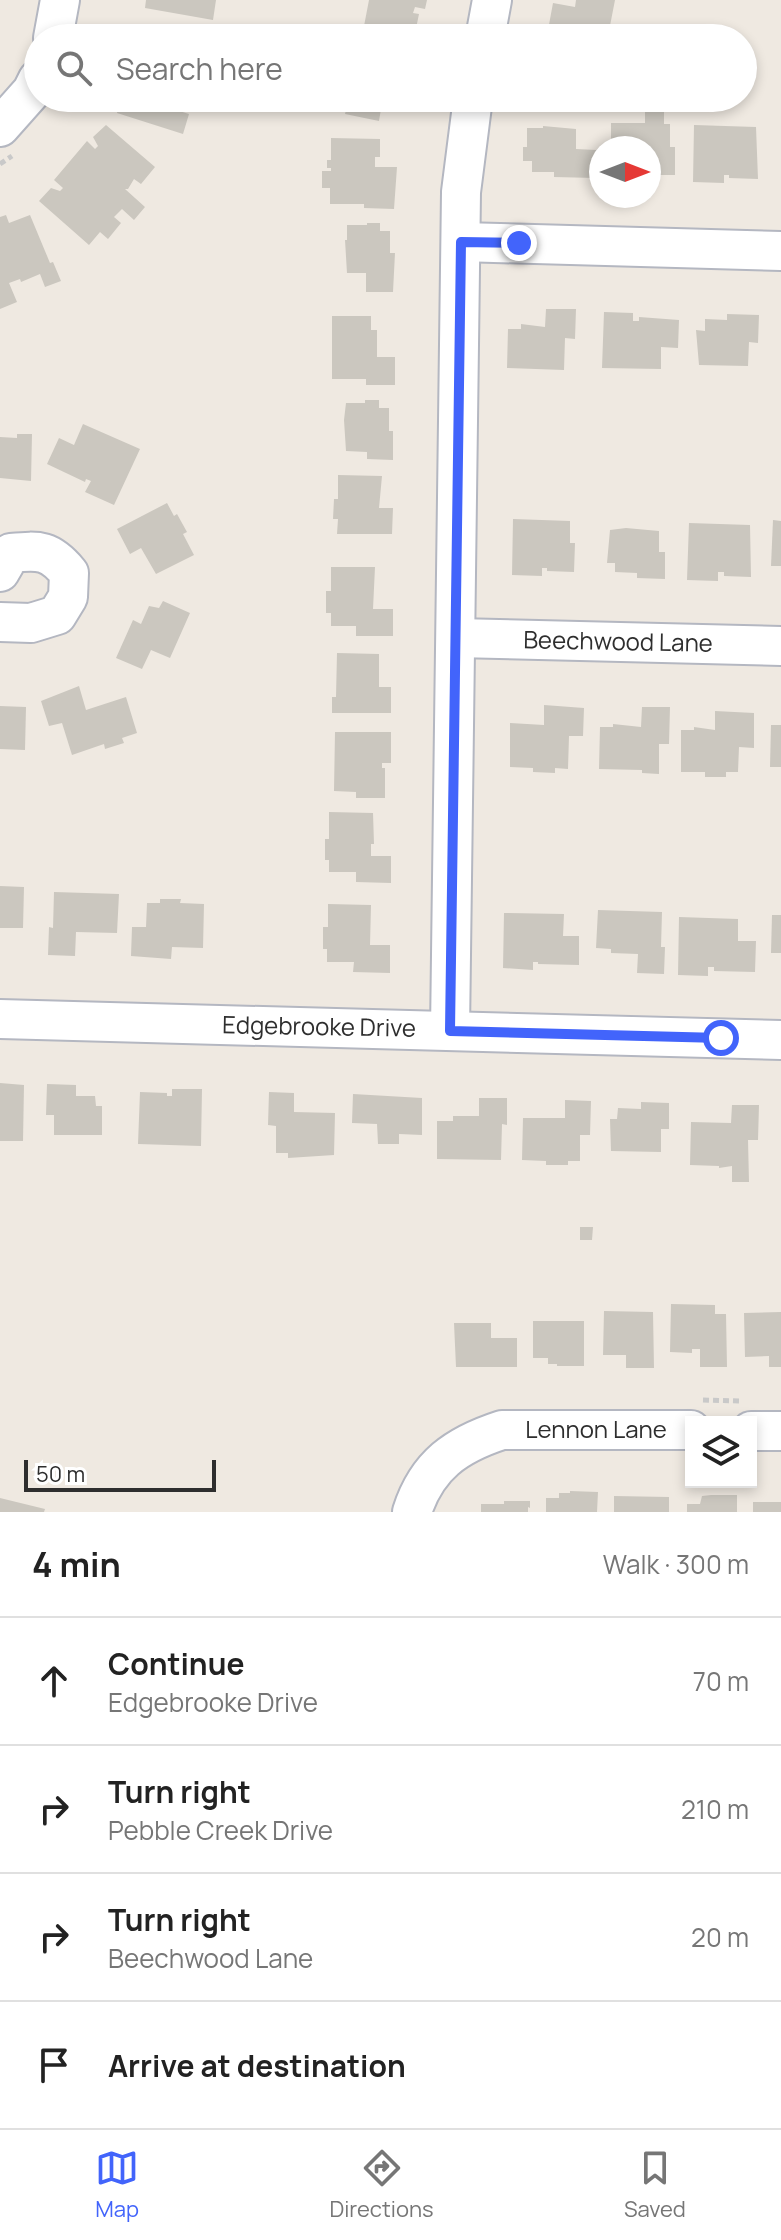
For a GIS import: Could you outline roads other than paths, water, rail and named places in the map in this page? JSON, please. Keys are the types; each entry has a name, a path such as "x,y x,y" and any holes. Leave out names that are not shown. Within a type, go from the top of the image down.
{"street":[{"path":"56,24 60,0"},
{"path":"488,24 492,0"},
{"path":"0,127 24,100"},
{"path":"450,1031 461,192 471,112"},
{"path":"461,242 781,251"},
{"path":"0,572 11,553 36,550 57,557 69,573 68,597 57,615 31,623 0,622"},
{"name":"Beechwood Lane","path":"456,638 781,646"},
{"name":"Edgebrooke Drive","path":"0,1019 781,1040"},
{"name":"Lennon Lane","path":"412,1512 419,1490 440,1462 475,1439 502,1430 685,1430"},
{"path":"757,1431 781,1431"}]}
